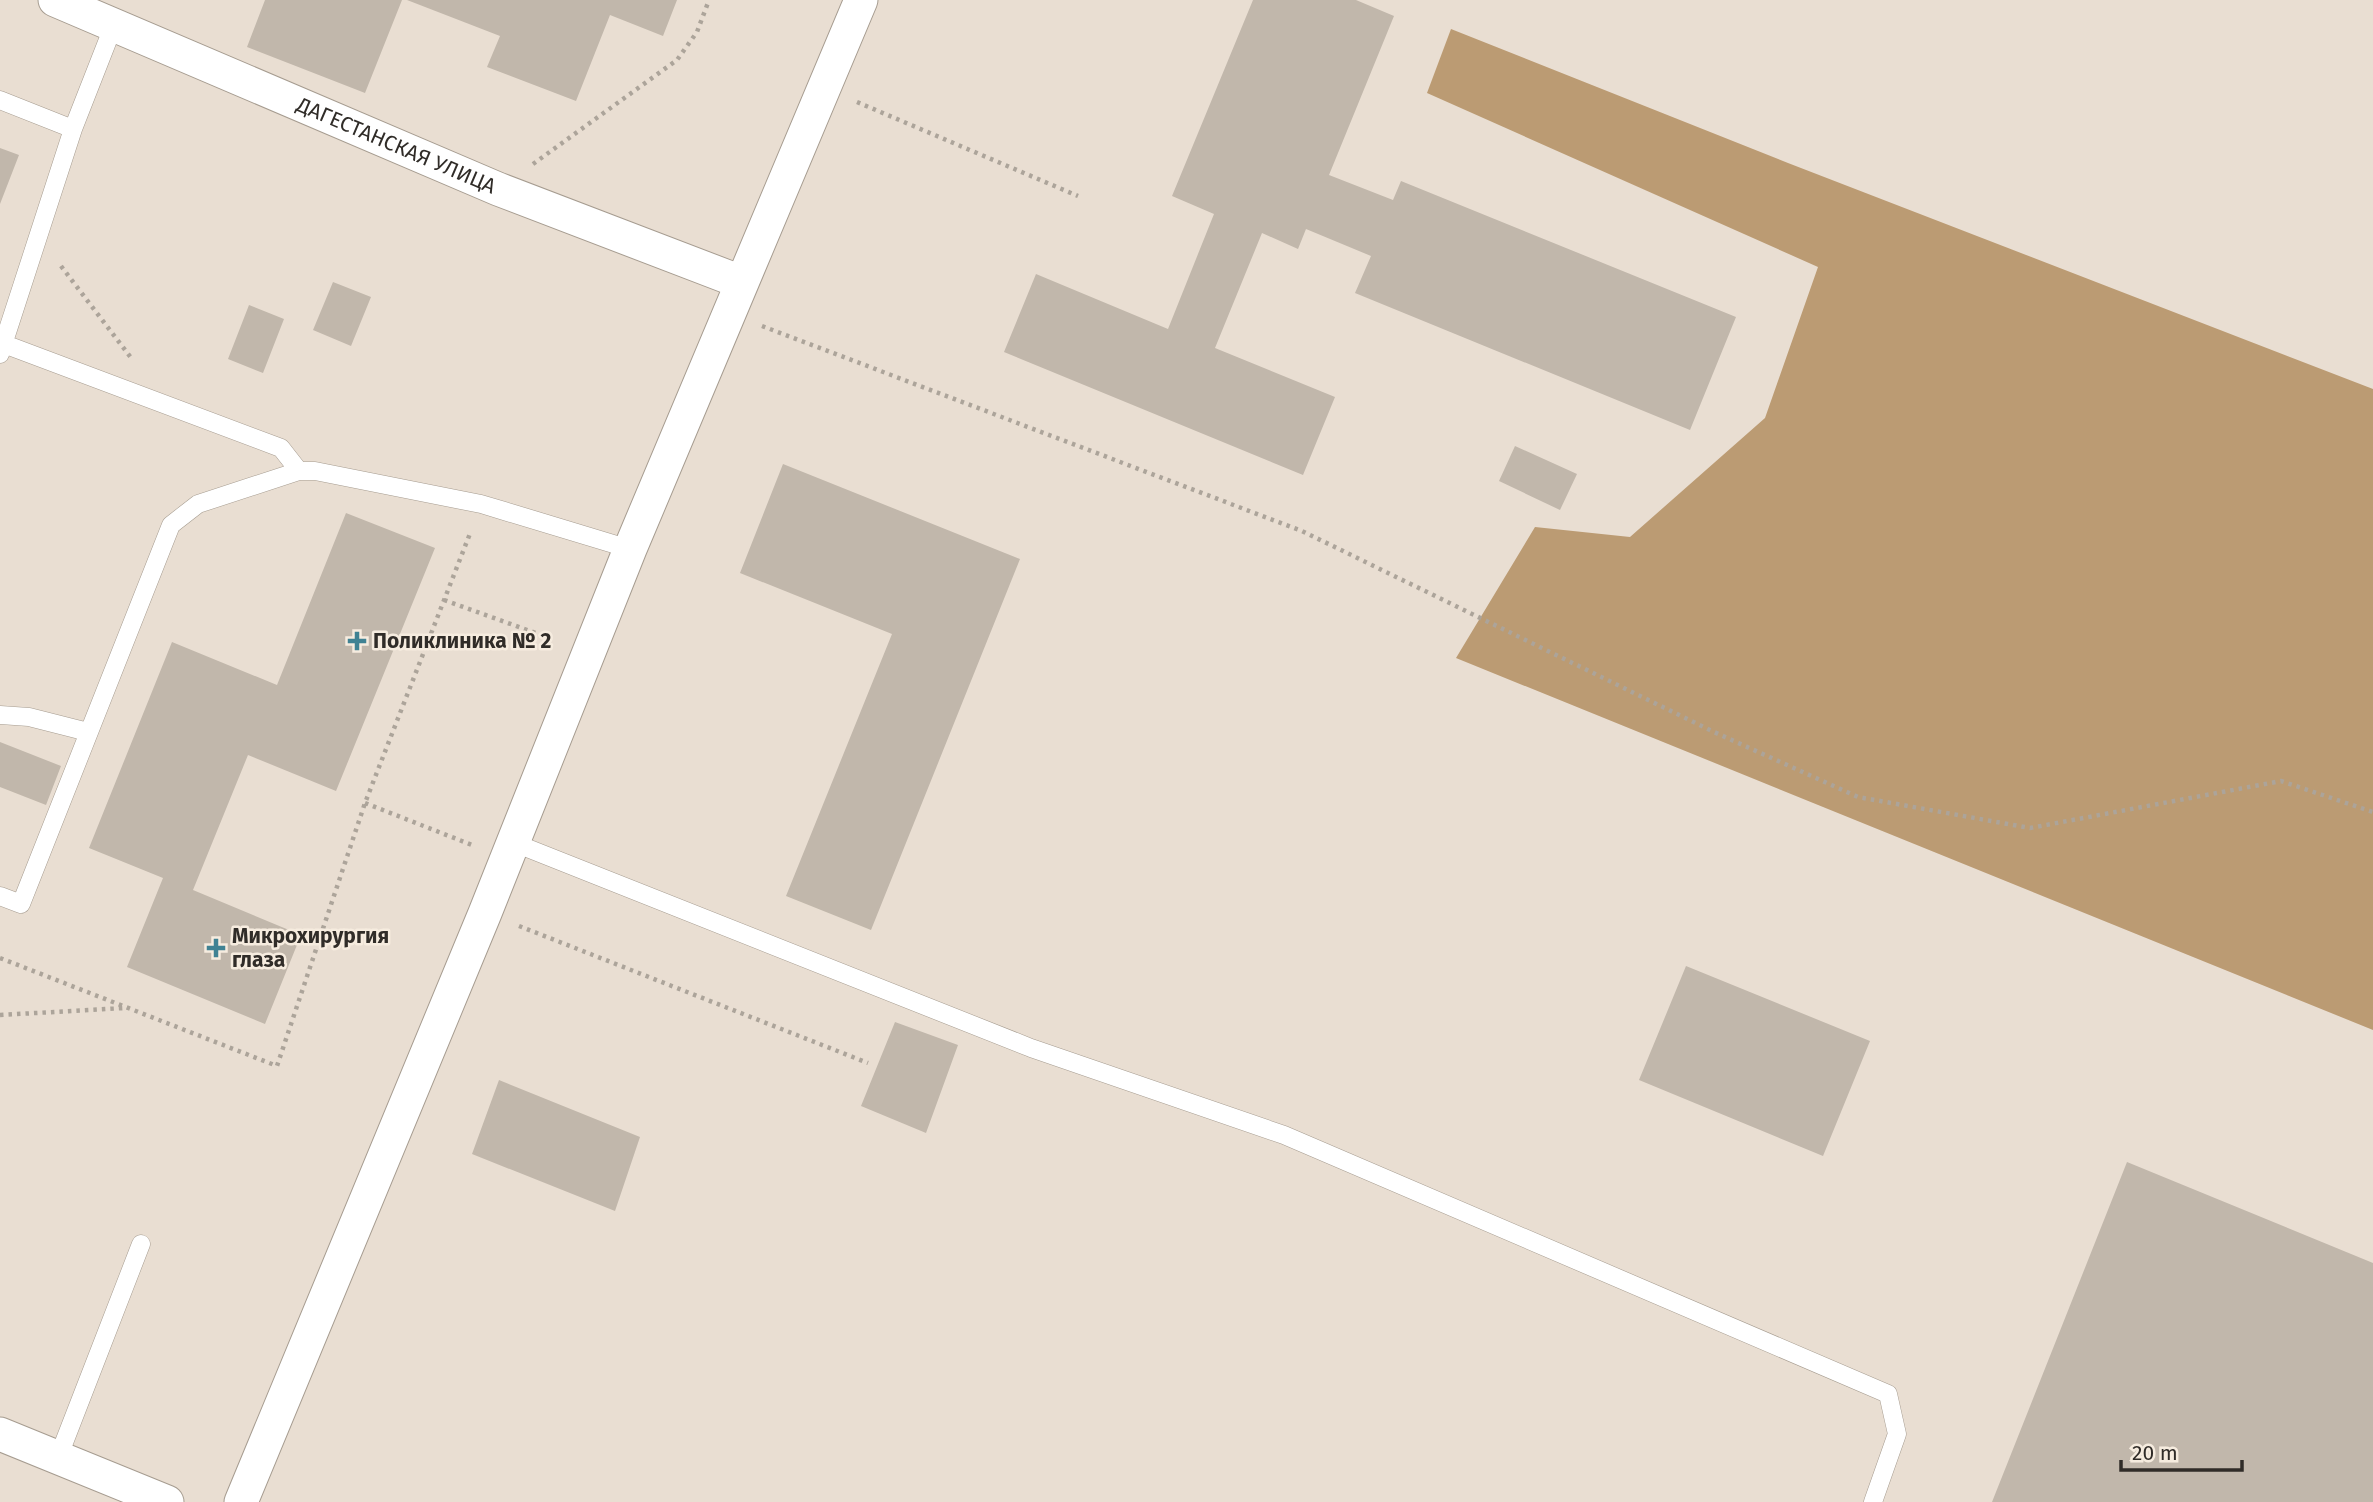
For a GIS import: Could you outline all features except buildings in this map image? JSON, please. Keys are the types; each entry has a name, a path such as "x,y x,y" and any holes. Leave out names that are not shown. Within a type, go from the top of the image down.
{"street":[{"name":"ДАГЕСТАНСКАЯ УЛИЦА","path":"55,0 498,189 735,297"},
{"path":"241,1502 485,913 630,550 861,0"},
{"path":"0,1434 167,1502"}],"lane":[{"path":"113,27 74,129 2,349 281,448 299,471"},
{"path":"0,100 74,129"},
{"path":"0,896 21,904 171,525 198,504 299,471 315,471 481,504 630,550"},
{"path":"0,715 29,716 88,732"},
{"path":"508,850 1031,1048 1284,1135 1888,1394 1897,1434 1873,1502"},
{"path":"58,1458 141,1244"}],"path":[{"path":"498,189 677,60 697,32 709,0"},
{"path":"823,90 858,102 1079,196"},
{"path":"39,238 166,405"},
{"path":"735,297 792,339 1302,531 1714,732 1858,797 2030,828 2281,781 2373,812"},
{"path":"0,958 278,1066 365,803 481,504"},
{"path":"444,600 589,652"},
{"path":"365,803 508,850"},
{"path":"485,913 868,1063"},
{"path":"0,1015 128,1008"}],"shaded area":[{"path":"1451,29 1788,163 2373,389 2373,1030 1456,658 1535,527 1630,537 1765,418 1818,267 1427,93"}],"place":[{"name":"Поликлиника № 2","path":"357,641"},
{"name":"Микрохирургия глаза","path":"216,948"}]}
